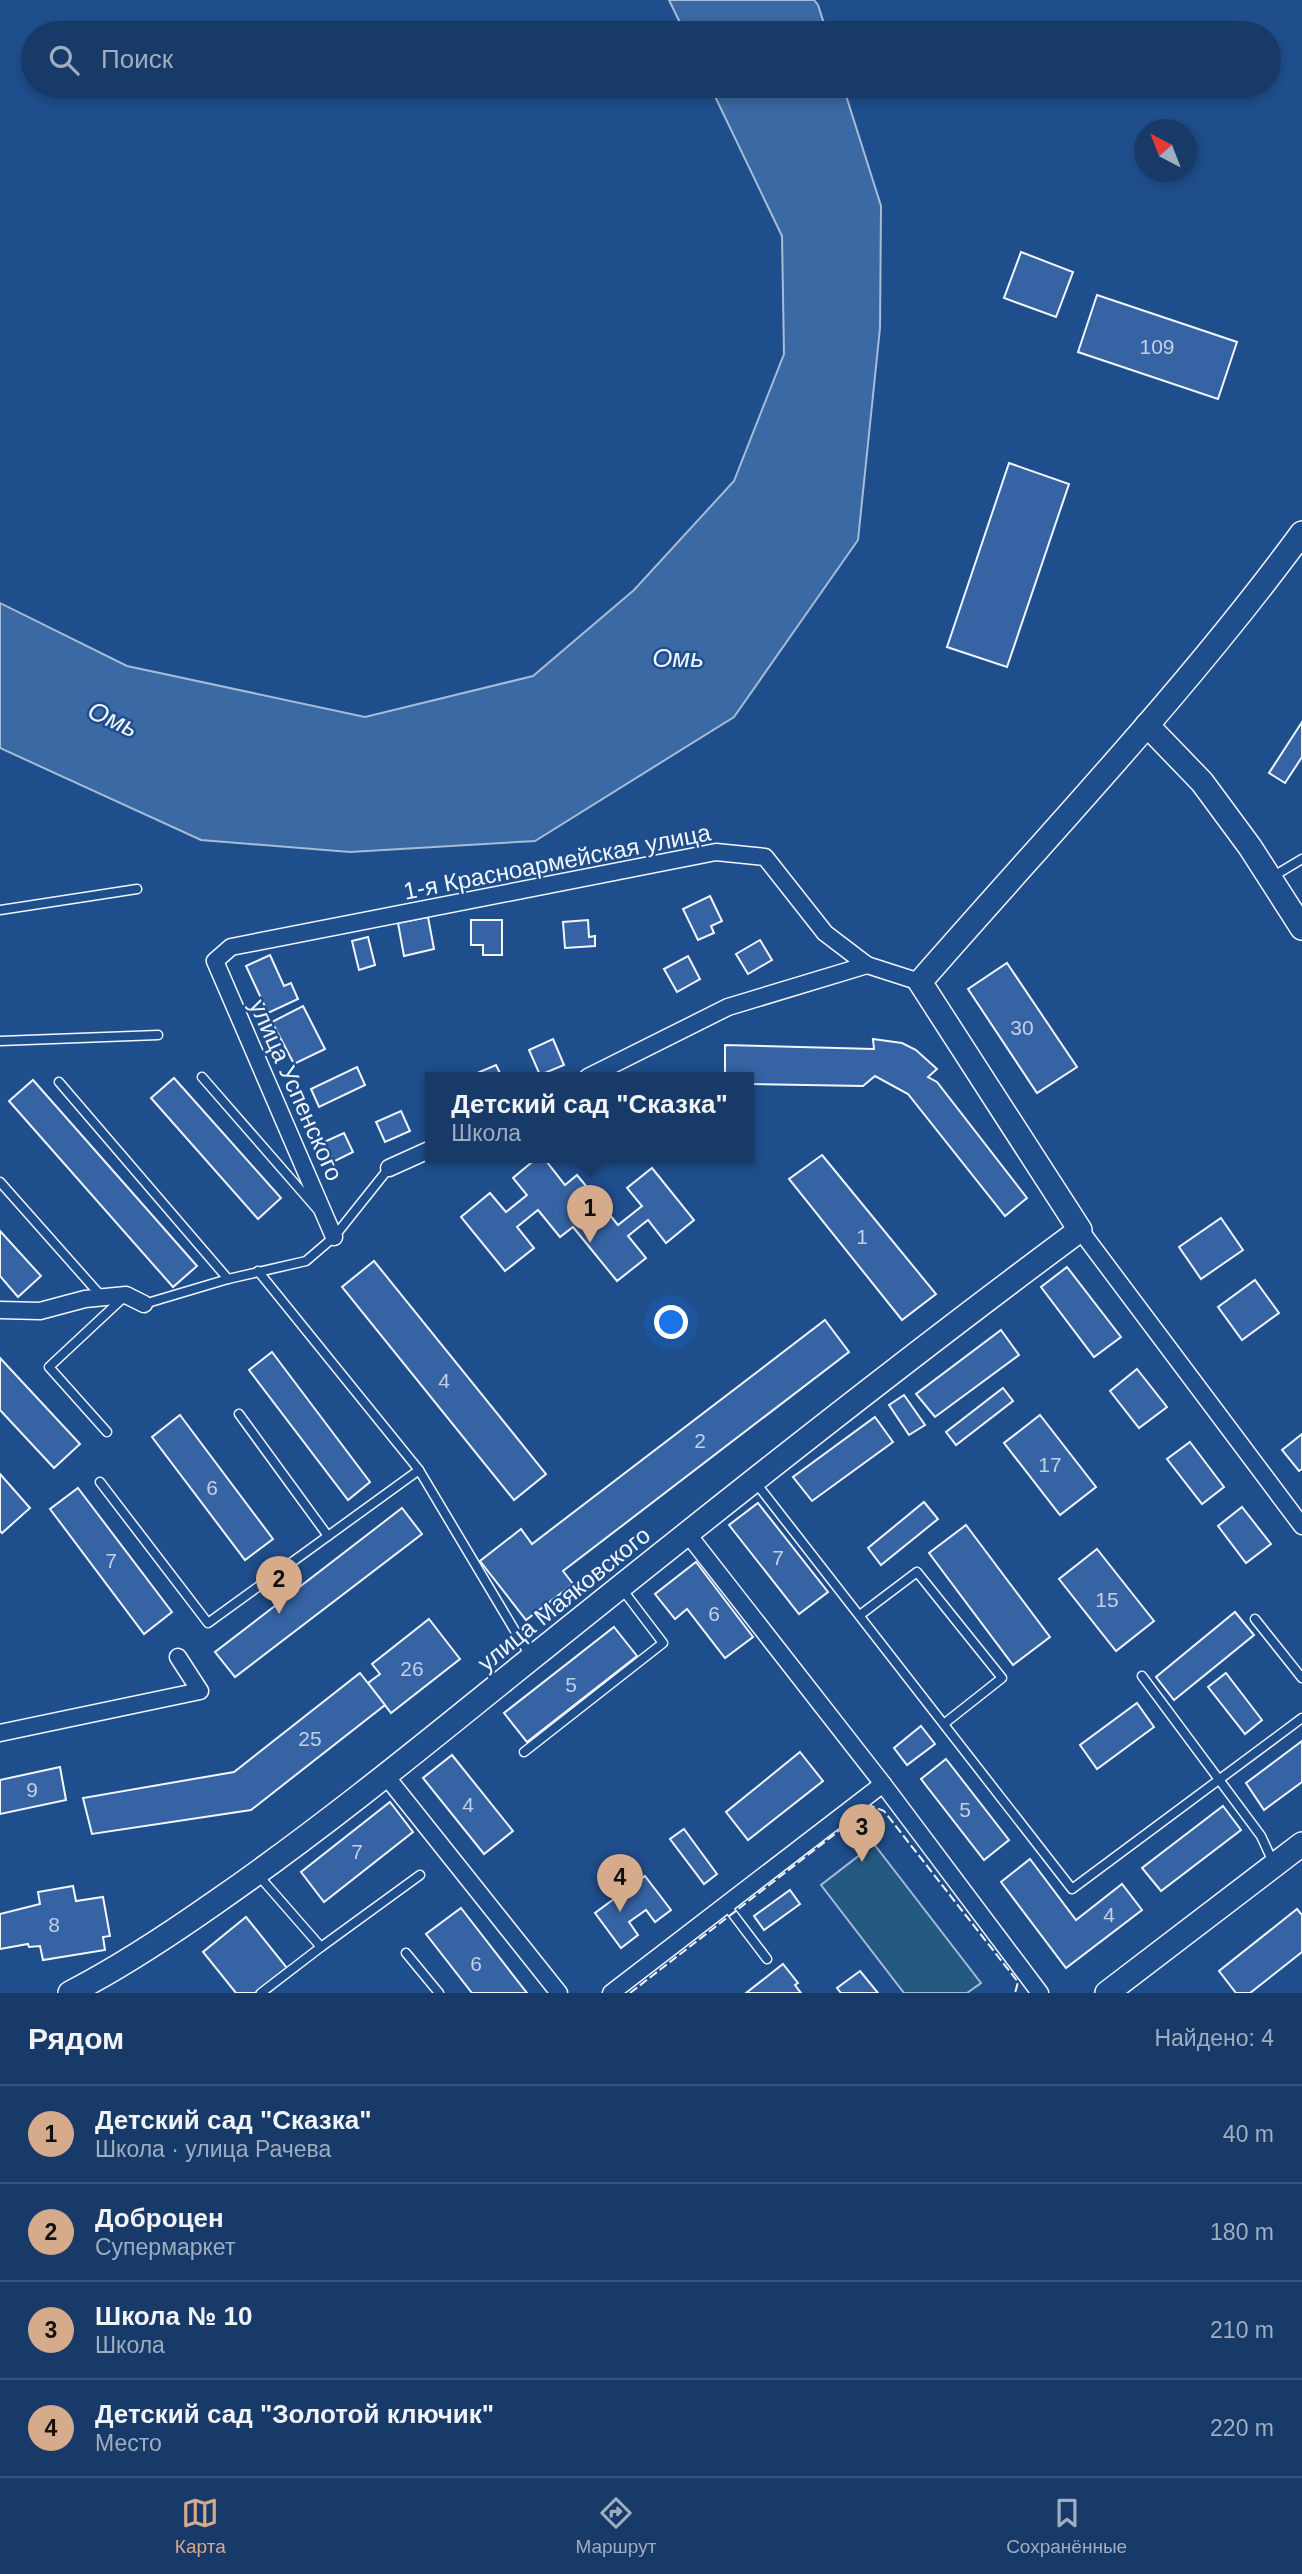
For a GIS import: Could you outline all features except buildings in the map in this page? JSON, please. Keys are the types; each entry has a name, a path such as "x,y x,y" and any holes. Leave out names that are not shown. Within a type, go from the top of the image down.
{"street":[{"path":"1302,533 1258,593 1147,726 920,982 1080,1230 1302,1526"},
{"path":"1147,726 1202,782 1250,847 1302,928"},
{"name":"1-я Красноармейская улица","path":"215,961 231,947 716,852 765,857 825,933 867,965 920,982"},
{"name":"улица Успенского","path":"215,961 331,1229"},
{"path":"599,1072 728,1007 867,965"},
{"path":"389,1168 425,1152"},
{"name":"улица Маяковского","path":"70,1993 107,1974 257,1874 386,1776 754,1480 1080,1230"},
{"path":"0,1310 40,1311 85,1299 126,1295 144,1304"},
{"path":"687,1533 883,1784 1040,1993"},
{"path":"0,1733 200,1691 178,1657"},
{"path":"386,1776 559,1993"},
{"path":"611,1993 883,1784"},
{"path":"1107,1993 1302,1843"}],"lane":[{"path":"1269,879 1302,859"},
{"path":"0,909 137,889"},
{"path":"0,1041 158,1035"},
{"path":"202,1077 331,1229"},
{"path":"59,1082 228,1279"},
{"path":"144,1304 258,1271 306,1261 331,1229 389,1168"},
{"path":"0,1182 102,1297"},
{"path":"258,1271 419,1470 531,1659"},
{"path":"107,1432 49,1367 126,1295"},
{"path":"239,1415 328,1536"},
{"path":"100,1482 208,1623 419,1470"},
{"path":"754,1480 1072,1889 1302,1718"},
{"path":"860,1615 917,1572 1002,1678 945,1723"},
{"path":"524,1752 663,1643 620,1587"},
{"path":"1255,1619 1302,1678"},
{"path":"1142,1676 1261,1836 1274,1864"},
{"path":"257,1874 321,1947"},
{"path":"261,1993 420,1875"},
{"path":"726,1905 767,1959"},
{"path":"406,1953 439,1993"}],"shaded area":[{"path":"874,1844 981,1983 967,1993 904,1993 821,1885"}],"water":[{"path":"669,0 814,0 823,21 679,21"},
{"name":"Омь","path":"716,98 847,98 881,206 880,328 858,540 734,717 535,841 350,852 201,840 0,748 0,603 127,666 365,717 533,676 634,590 734,481 784,354 782,236"}],"fence":[{"path":"630,1993 871,1806 884,1811 1018,1982 1015,1993"}],"place":[{"name":"Детский сад \"Сказка\"","path":"590,1243"},
{"name":"Доброцен","path":"279,1614"},
{"name":"Школа № 10","path":"862,1862"},
{"name":"Детский сад \"Золотой ключик\"","path":"620,1912"}]}
